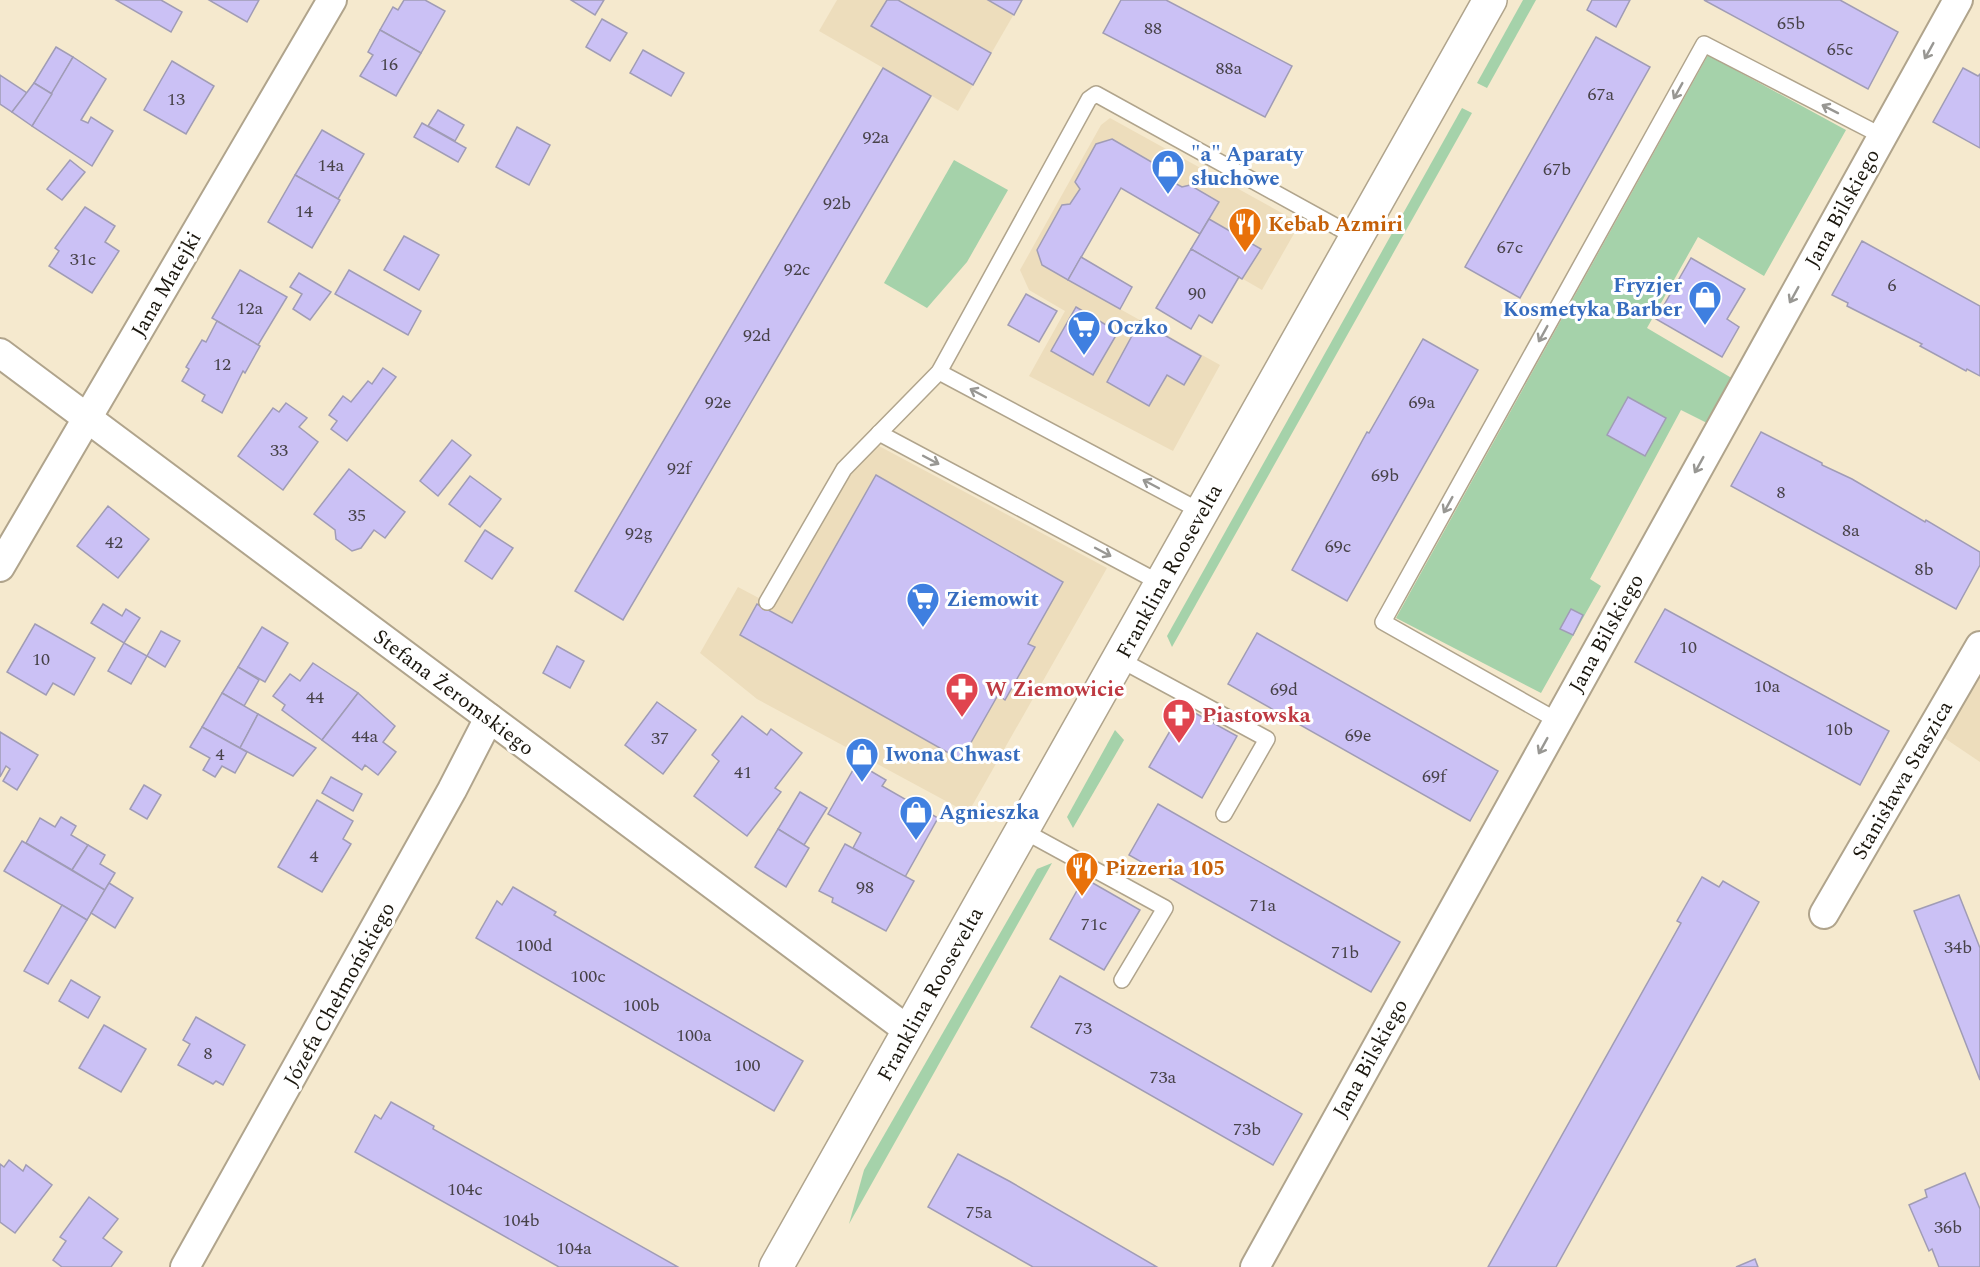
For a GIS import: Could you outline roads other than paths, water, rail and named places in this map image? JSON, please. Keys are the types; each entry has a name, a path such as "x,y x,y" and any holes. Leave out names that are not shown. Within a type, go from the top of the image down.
{"street":[{"name":"Jana Matejki","path":"0,567 332,0"},
{"name":"Franklina Roosevelta","path":"776,1267 1490,0"},
{"name":"Jana Bilskiego","path":"1255,1267 1958,0"},
{"name":"Stefana Żeromskiego","path":"0,353 909,1031"},
{"name":"Stanisława Staszica","path":"1824,914 1980,646"},
{"name":"Józefa Chełmońskiego","path":"185,1267 273,1113 489,718"}],"lane":[{"path":"1558,721 1383,622 1704,44 1882,136"},
{"path":"767,602 844,469 939,372 1089,99 1096,94 1357,238"},
{"path":"939,372 1202,512"},
{"path":"879,433 1162,584"},
{"path":"1119,659 1267,739 1224,814"},
{"path":"1022,830 1165,908 1122,980"}],"place":[{"name":"\"a\" Aparaty słuchowe","path":"1168,195"},
{"name":"Kebab Azmiri","path":"1245,253"},
{"name":"Fryzjer Kosmetyka Barber","path":"1705,326"},
{"name":"Oczko","path":"1084,356"},
{"name":"Ziemowit","path":"923,628"},
{"name":"W Ziemowicie","path":"962,718"},
{"name":"Piastowska","path":"1179,744"},
{"name":"Iwona Chwast","path":"862,783"},
{"name":"Agnieszka","path":"916,841"},
{"name":"Pizzeria 105","path":"1082,897"}]}
